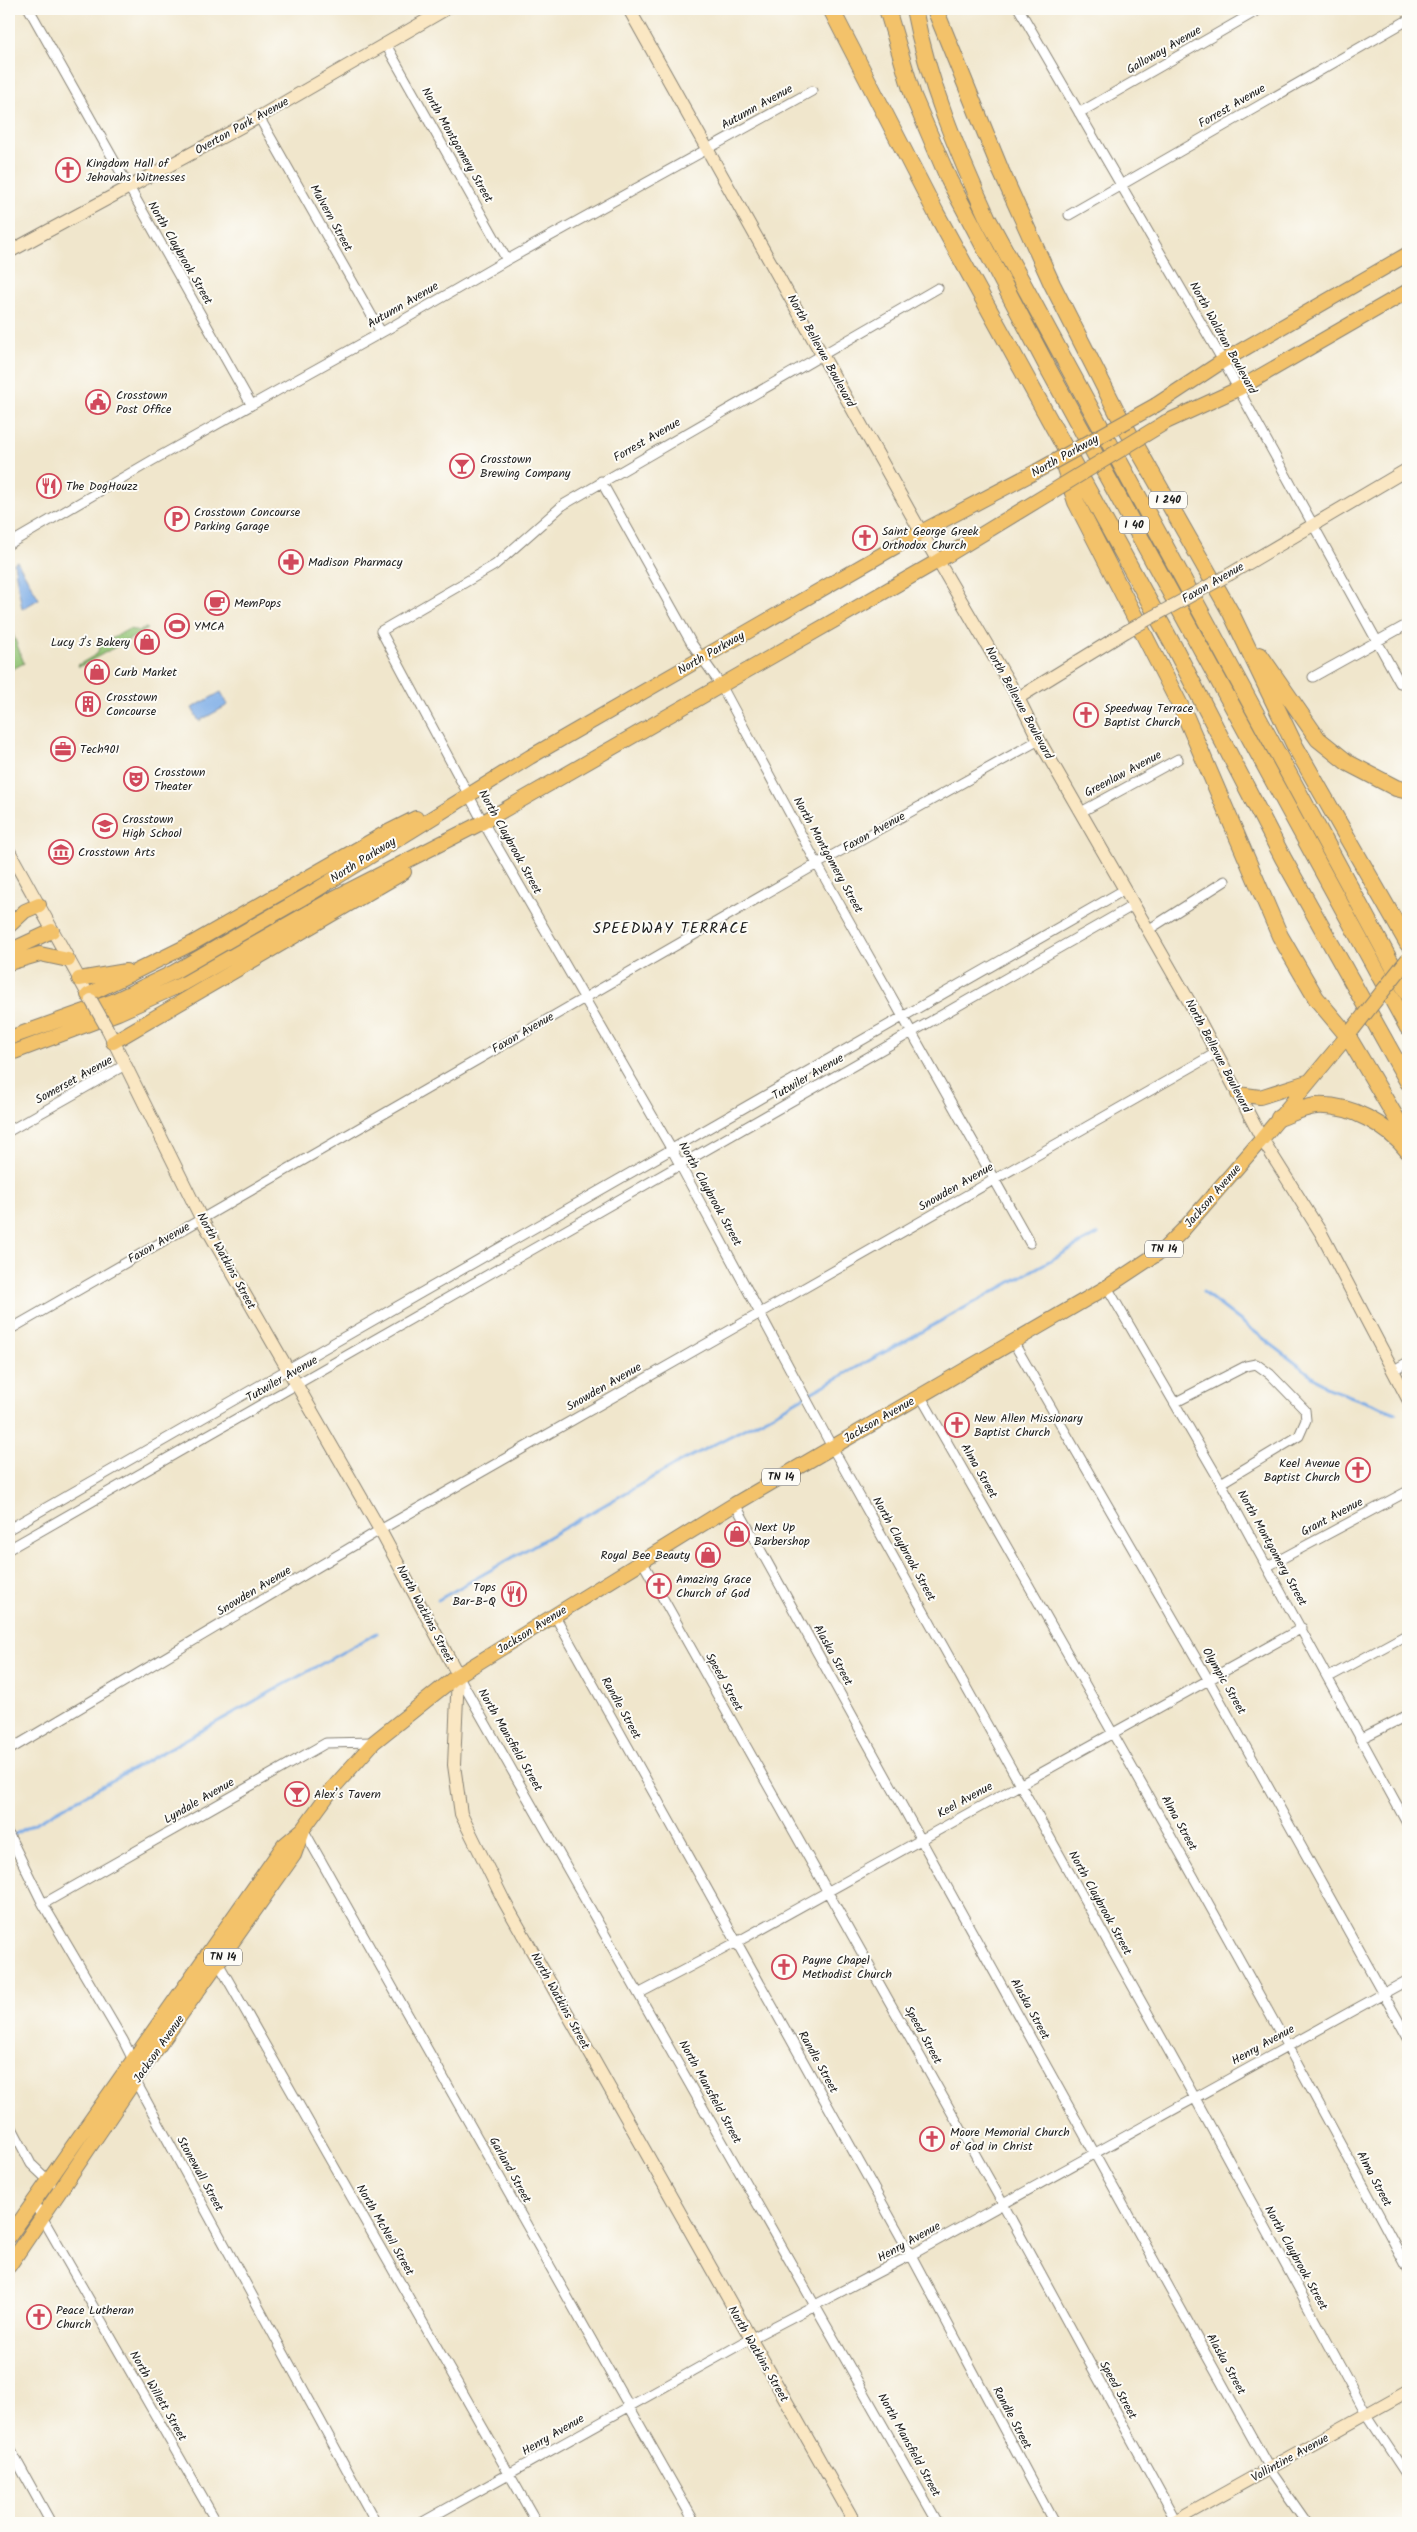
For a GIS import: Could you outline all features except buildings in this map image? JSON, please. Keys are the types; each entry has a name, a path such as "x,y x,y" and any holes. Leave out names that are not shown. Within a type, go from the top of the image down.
{"highway":[{"path":"831,9 931,205 1173,645 1283,858 1408,1082"},
{"name":"I 40","path":"887,9 913,96 942,164 969,220 1408,1028"},
{"name":"I 40","path":"914,9 935,91 968,175 988,219 1408,994"},
{"name":"I 240","path":"935,9 951,44 1001,172 1052,284 1117,412 1231,613 1295,746 1408,944"},
{"path":"1051,425 1076,502 1185,715 1280,936 1316,998 1350,1032 1408,1138"},
{"path":"1231,613 1318,739 1348,763 1396,788 1408,791"},
{"path":"1279,1118 1315,1106 1350,1110 1377,1123 1408,1151"}],"main road":[{"name":"North Parkway","path":"9,1038 113,1001 166,976 313,892 468,793 921,532 1156,405 1223,361 1408,254"},
{"name":"North Parkway","path":"9,1054 153,999 334,898 483,822 938,561 1166,422 1238,389 1408,292"},
{"path":"90,998 139,969 191,944 390,830 468,793"},
{"path":"110,1036 359,900 483,822"},
{"path":"9,926 25,911 39,905"},
{"path":"9,951 52,931"},
{"path":"9,963 40,954 68,960"},
{"name":"Jackson Avenue","path":"9,2266 42,2218 54,2186 134,2058 284,1845 303,1829 333,1788 374,1742 458,1675 734,1504 1012,1340 1107,1287 1164,1250 1262,1139 1408,959"},
{"path":"79,979 139,969"},
{"path":"1238,1094 1260,1098 1308,1082"},
{"name":"Jackson Avenue","path":"9,2236 34,2203 54,2186 136,2082 294,1855 303,1829"}],"street":[{"name":"North Claybrook Street","path":"29,9 251,404"},
{"name":"Overton Park Avenue","path":"9,252 259,117 446,9"},
{"name":"North Bellevue Boulevard","path":"629,9 921,532 1018,698 1039,740 1148,930 1262,1139 1321,1233 1408,1399"},
{"name":"North Waldran Boulevard","path":"1020,9 1223,361 1376,643 1400,683"},
{"name":"Galloway Avenue","path":"1079,113 1260,9"},
{"name":"Forrest Avenue","path":"1069,215 1408,20"},
{"name":"North Montgomery Street","path":"385,43 507,260"},
{"name":"Autumn Avenue","path":"9,544 251,404 812,91"},
{"name":"Malvern Street","path":"259,117 380,332"},
{"name":"Forrest Avenue","path":"381,632 495,565 562,505 938,288"},
{"name":"Faxon Avenue","path":"1018,698 1127,632 1230,574 1408,469"},
{"name":"North Montgomery Street","path":"601,481 702,659 721,685 817,864 1030,1243"},
{"path":"1312,677 1408,624"},
{"name":"North Claybrook Street","path":"381,632 483,822 672,1150 832,1447 1195,2098 1367,2415 1408,2477"},
{"name":"Faxon Avenue","path":"9,1330 817,864 1039,740"},
{"name":"Greenlaw Avenue","path":"1081,812 1178,759"},
{"name":"North Watkins Street","path":"9,851 110,1036 202,1218 380,1530 458,1675 454,1765 461,1814 504,1901 855,2523"},
{"path":"1148,930 1225,881"},
{"name":"Tutwiler Avenue","path":"9,1529 1124,890"},
{"name":"Tutwiler Avenue","path":"9,1549 1134,906"},
{"name":"Snowden Avenue","path":"9,1750 380,1530 1216,1053"},
{"name":"Somerset Avenue","path":"9,1130 125,1065"},
{"path":"487,1256 496,1271"},
{"name":"North Montgomery Street","path":"1107,1287 1176,1402 1268,1566 1408,1825"},
{"name":"Olympic Street","path":"1012,1340 1208,1679 1408,2038"},
{"path":"1394,1370 1408,1362"},
{"path":"1176,1402 1246,1366 1256,1364 1270,1374 1305,1410 1306,1420 1299,1436 1221,1483"},
{"name":"Alma Street","path":"920,1395 1114,1731 1289,2045 1408,2269"},
{"name":"Grant Avenue","path":"1268,1566 1408,1491"},
{"path":"72,1494 80,1508"},
{"path":"53,1504 62,1518"},
{"name":"Alaska Street","path":"734,1504 1096,2153 1270,2470 1307,2523"},
{"name":"Speed Street","path":"642,1561 1003,2204 1175,2522"},
{"name":"Randle Street","path":"555,1616 911,2256 1054,2523"},
{"name":"Keel Avenue","path":"640,1993 737,1942 1302,1628"},
{"path":"1329,1677 1408,1634"},
{"name":"North Mansfield Street","path":"458,1675 640,1993 938,2523"},
{"path":"1360,1739 1408,1715"},
{"name":"Lyndale Avenue","path":"42,1904 326,1743 374,1742"},
{"name":"Garland Street","path":"303,1829 695,2523"},
{"name":"Stonewall Street","path":"9,1835 42,1904 134,2058 136,2082 376,2523"},
{"name":"North McNeil Street","path":"211,1950 537,2523"},
{"name":"Henry Avenue","path":"421,2523 750,2339 911,2256 1408,1980"},
{"path":"9,2122 31,2164 54,2186"},
{"name":"North Willett Street","path":"34,2203 217,2523"},
{"name":"Vollintine Avenue","path":"1175,2522 1408,2391"},
{"path":"9,2447 51,2523"}],"green space":[{"path":"9,624 24,663 9,671"},
{"path":"145,628 148,629 79,667 78,665 97,654 100,645 129,629 139,631"}],"water":[{"path":"17,561 39,599 22,609 14,563"},
{"path":"221,692 228,705 199,721 192,708"}],"waterway":[{"path":"438,1600 678,1463 769,1416 1098,1234"},
{"path":"1203,1292 1328,1388 1396,1413"},
{"path":"10,1837 377,1633"}],"place":[{"name":"Kingdom Hall of Jehovahs Witnesses","path":"68,170"},
{"name":"Crosstown Post Office","path":"98,402"},
{"name":"Crosstown Brewing Company","path":"462,466"},
{"name":"The DogHouzz","path":"49,486"},
{"name":"Crosstown Concourse Parking Garage","path":"177,519"},
{"name":"Saint George Greek Orthodox Church","path":"865,538"},
{"name":"Madison Pharmacy","path":"291,562"},
{"name":"MemPops","path":"217,603"},
{"name":"YMCA","path":"177,626"},
{"name":"Lucy J's Bakery","path":"147,642"},
{"name":"Curb Market","path":"97,672"},
{"name":"Crosstown Concourse","path":"88,704"},
{"name":"Speedway Terrace Baptist Church","path":"1086,715"},
{"name":"Tech901","path":"63,749"},
{"name":"Crosstown Theater","path":"136,779"},
{"name":"Crosstown High School","path":"105,826"},
{"name":"Crosstown Arts","path":"61,852"},
{"name":"New Allen Missionary Baptist Church","path":"957,1425"},
{"name":"Keel Avenue Baptist Church","path":"1358,1470"},
{"name":"Next Up Barbershop","path":"737,1534"},
{"name":"Royal Bee Beauty","path":"708,1555"},
{"name":"Amazing Grace Church of God","path":"659,1586"},
{"name":"Tops Bar-B-Q","path":"514,1594"},
{"name":"Alex’s Tavern","path":"297,1794"},
{"name":"Payne Chapel Methodist Church","path":"784,1967"},
{"name":"Moore Memorial Church of God in Christ","path":"932,2139"},
{"name":"Peace Lutheran Church","path":"39,2317"}],"district":[{"name":"SPEEDWAY TERRACE","path":"671,929"}]}
